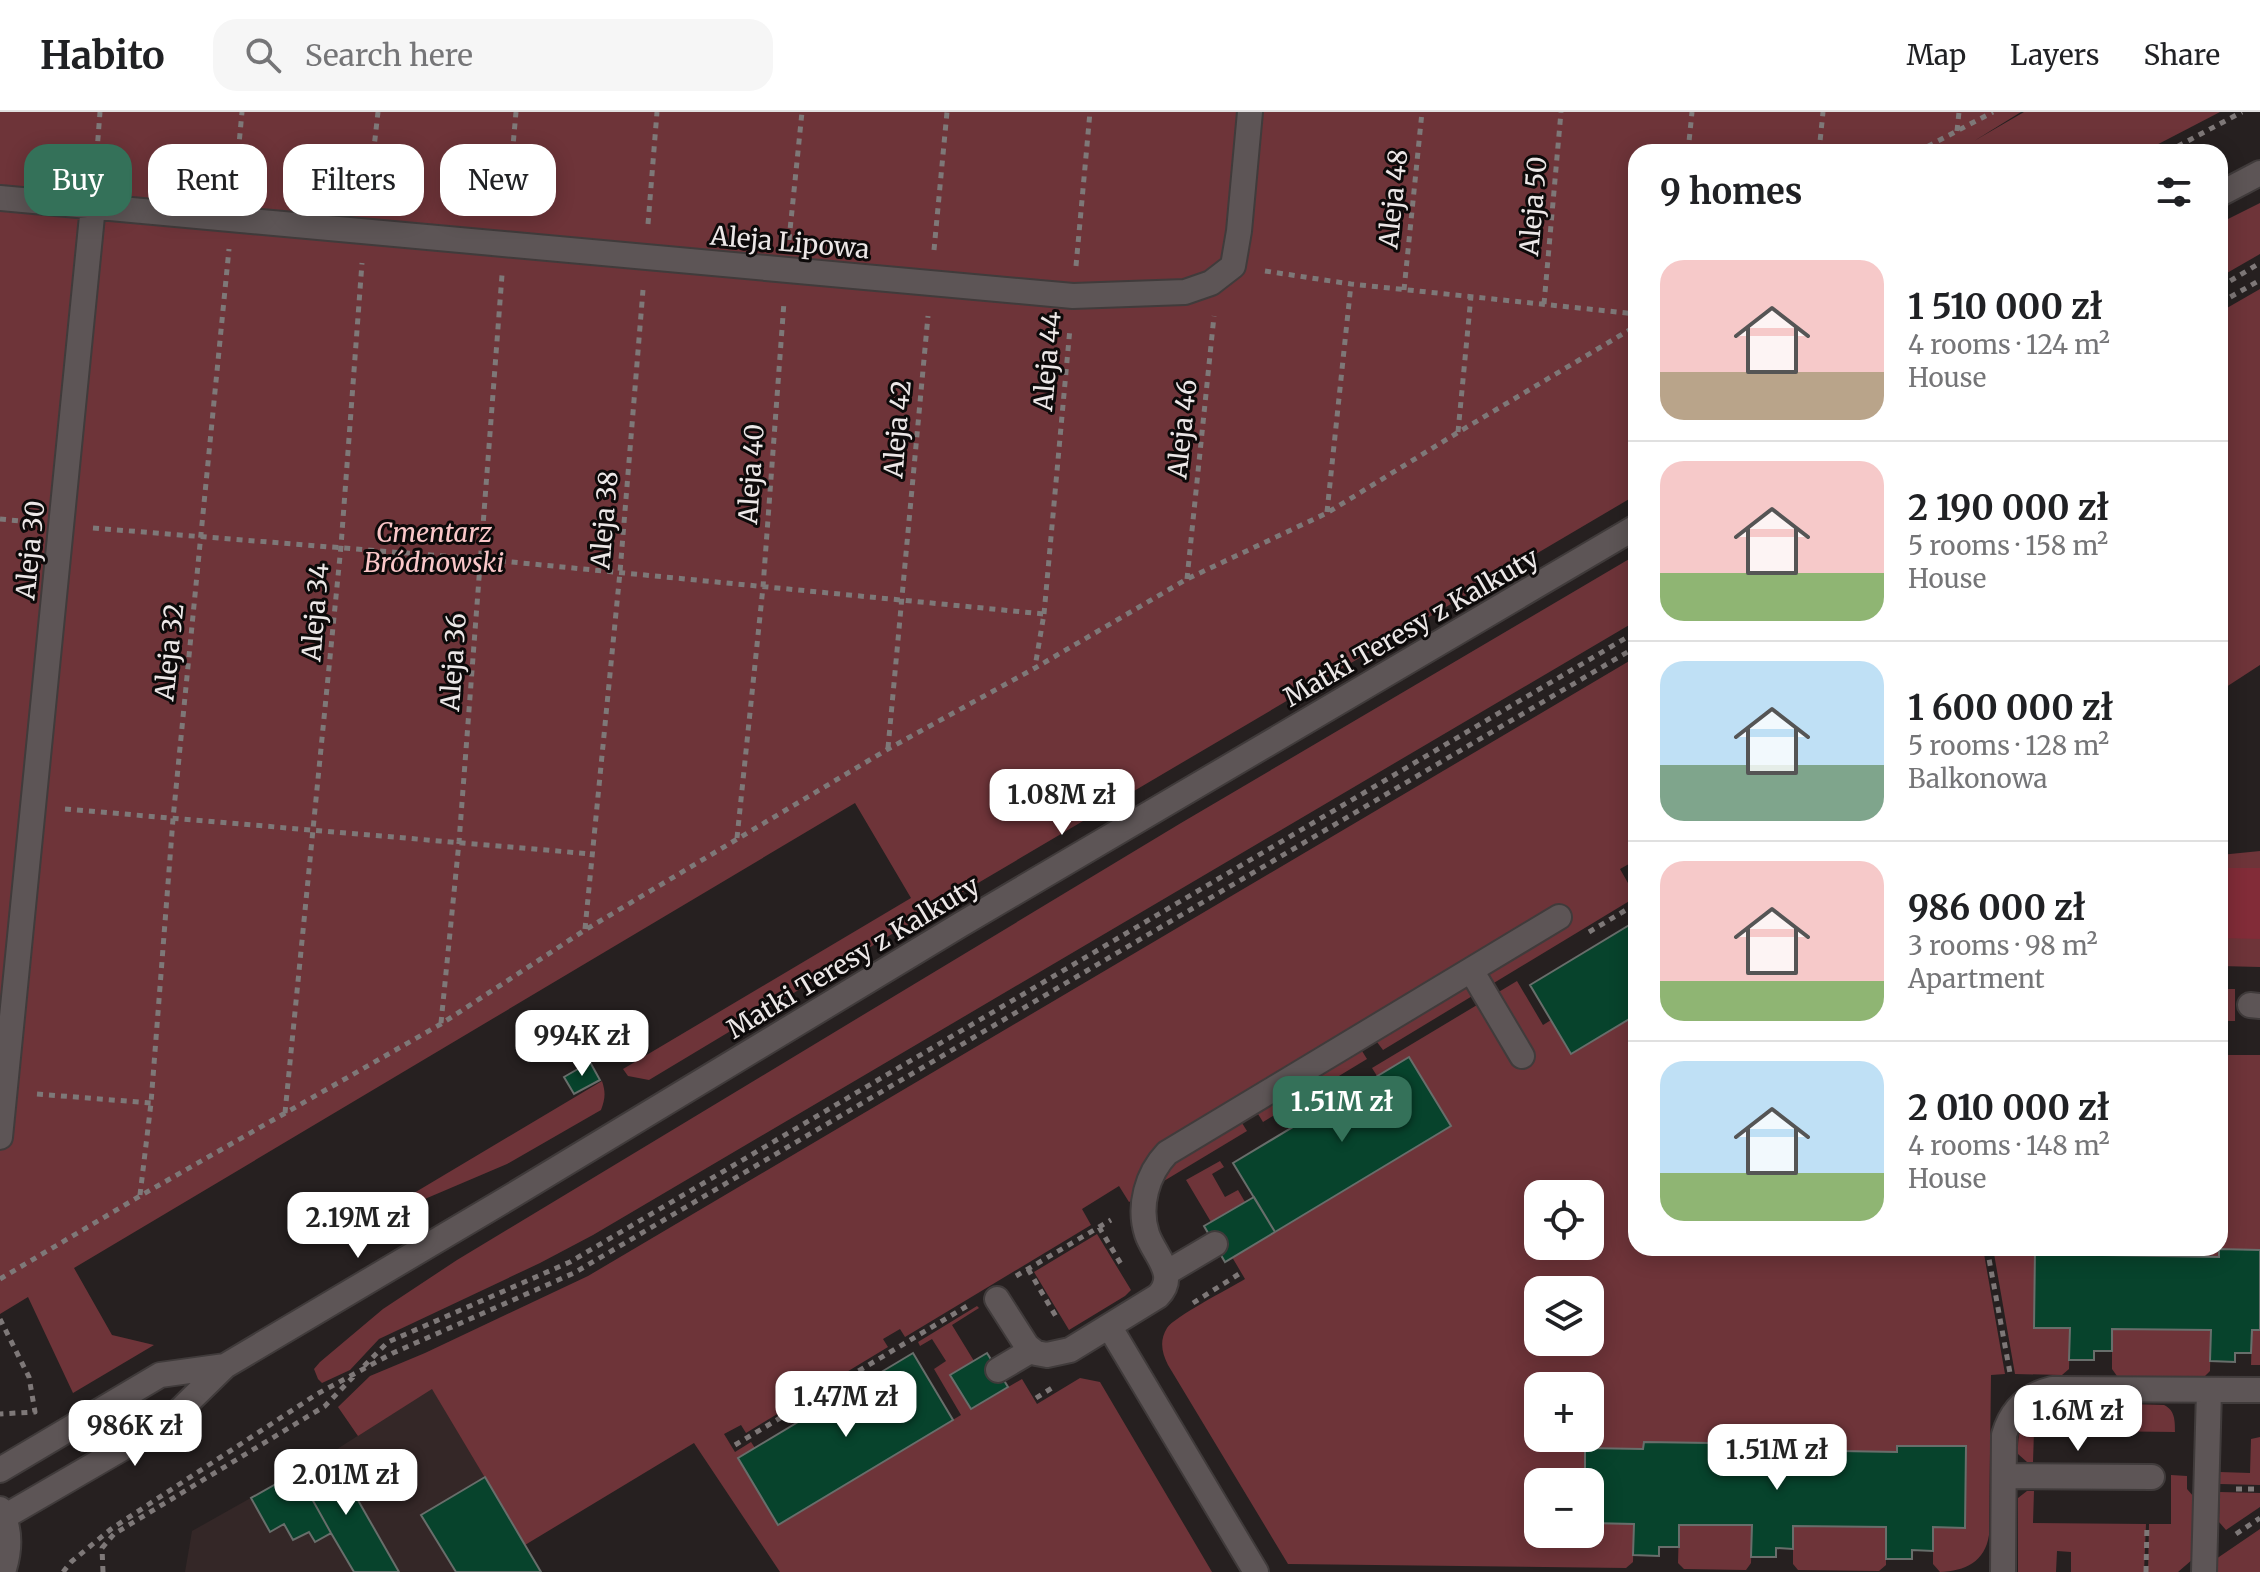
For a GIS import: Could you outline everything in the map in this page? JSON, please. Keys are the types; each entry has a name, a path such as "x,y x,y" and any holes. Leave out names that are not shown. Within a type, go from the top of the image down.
{"street":[{"path":"1233,266 1250,112"},
{"path":"2228,190 2260,173"},
{"name":"Aleja Lipowa","path":"0,198 24,200"},
{"name":"Aleja Lipowa","path":"132,210 1073,296 1185,292 1211,283 1233,266"},
{"name":"Aleja 30","path":"0,1137 92,216"},
{"name":"Matki Teresy z Kalkuty","path":"2,1513 121,1449 179,1411 225,1366 960,925 1628,532"},
{"path":"997,1299 1022,1340 1032,1350 1047,1355 1062,1353 1158,1296 1165,1286 1166,1273 1148,1237 1145,1199 1151,1174 1167,1153 1559,917"},
{"path":"1471,970 1522,1056"},
{"path":"1166,1273 1215,1244"},
{"path":"1109,1326 1256,1572"},
{"path":"998,1370 1032,1350"},
{"name":"Matki Teresy z Kalkuty","path":"0,1470 160,1375 225,1366"},
{"path":"2003,1572 2004,1435 2017,1409 2034,1395 2052,1389 2260,1390"},
{"path":"2204,1572 2209,1391"},
{"path":"2004,1476 2152,1477"},
{"path":"2,1513 9,1543 3,1572"}],"path":[{"path":"98,144 100,112"},
{"name":"Aleja 32","path":"140,1196 151,1103 173,819 242,112"},
{"name":"Aleja 34","path":"285,1114 341,546 365,231 378,112"},
{"name":"Aleja 36","path":"441,1024 459,842 516,112"},
{"name":"Aleja 38","path":"585,930 620,572 657,112"},
{"name":"Aleja 40","path":"737,839 763,587 802,112"},
{"name":"Aleja 42","path":"888,749 947,112"},
{"name":"Aleja 44","path":"1035,668 1044,614 1090,112"},
{"name":"Aleja 48","path":"1404,290 1422,112"},
{"name":"Aleja 50","path":"1544,304 1561,112"},
{"path":"1689,144 1692,112"},
{"path":"1820,144 1823,112"},
{"path":"1957,131 1959,112"},
{"path":"1932,144 1993,112"},
{"path":"2182,144 2242,112"},
{"path":"2228,282 2260,263"},
{"path":"1233,266 1351,284 1628,313"},
{"path":"2228,298 2260,280"},
{"name":"Aleja 46","path":"1187,579 1214,310 1211,283"},
{"path":"1327,513 1351,284"},
{"path":"1457,433 1471,296"},
{"path":"0,1279 441,1024 585,930 888,749 1187,579 1327,513 1628,331"},
{"path":"0,519 341,546 1044,614"},
{"path":"103,1572 102,1548 114,1534 325,1406 388,1342 570,1262 1628,637"},
{"path":"63,1572 111,1529 317,1394 393,1353 574,1273 1628,652"},
{"path":"33,806 592,854"},
{"path":"4,1091 151,1103"},
{"path":"1988,1256 2017,1409"},
{"path":"0,1319 29,1377 35,1412 0,1414"},
{"path":"2146,1572 2147,1524"}],"shaded area":[{"path":"2228,868 2260,868 2260,939 2228,938"},
{"path":"432,1388 541,1572 185,1572 192,1531 331,1453"}],"green space":[{"name":"Cmentarz Bródnowski","path":"0,112 2021,112 1974,141 2024,112 2220,112 2158,144 1628,144 1628,500 649,1080 628,1076 623,1069 911,898 855,803 74,1268 112,1335 154,1345 73,1393 28,1297 0,1314"},
{"path":"2260,203 2260,254 2228,272 2228,219"},
{"path":"2260,289 2260,665 2228,686 2228,307"},
{"path":"1628,560 1628,626 593,1235 379,1339 350,1370 322,1383 318,1379 314,1369 320,1362 383,1309 457,1260 1181,823"},
{"path":"1628,662 1628,864 1620,869 1628,883 1628,902 1383,1050 1377,1042 1362,1051 1367,1059 1263,1122 1258,1114 1242,1123 1247,1131 1129,1202 1119,1186 1082,1209 1091,1225 905,1337 900,1329 883,1339 888,1347 746,1433 741,1425 724,1434 735,1452 751,1442 755,1448 738,1458 779,1524 961,1415 934,1369 946,1361 932,1339 920,1346 918,1342 977,1306 979,1308 952,1325 974,1361 950,1375 971,1409 1022,1379 1037,1404 1080,1378 1100,1382 1212,1572 780,1572 694,1443 525,1545 432,1389 358,1436 338,1407 370,1376 588,1276"},
{"path":"2260,851 2260,967 2228,966 2228,854"},
{"path":"1517,981 1543,1025 1551,1020 1571,1054 1628,1020 1628,1256 1984,1256 2005,1374 1991,1375 1989,1535 1978,1558 1965,1567 1949,1571 1940,1572 1933,1564 1933,1527 1965,1528 1966,1446 1898,1446 1897,1452 1782,1450 1782,1444 1644,1442 1643,1449 1604,1448 1604,1372 1524,1372 1524,1452 1585,1452 1585,1468 1524,1468 1524,1548 1604,1548 1604,1523 1634,1524 1633,1562 1626,1568 1288,1564 1168,1365 1162,1342 1172,1323 1245,1279 1232,1257 1450,1126 1409,1057 1377,1076 1372,1068"},
{"path":"2228,989 2235,989 2235,1021 2228,1021"},
{"path":"2228,1055 2260,1055 2260,1250 2228,1249"},
{"path":"602,1081 604,1096 601,1110 507,1164 352,1230"},
{"path":"1220,1161 1224,1167 1212,1174 1225,1197 1238,1190 1245,1202 1211,1222 1186,1180"},
{"path":"1097,1234 1131,1290 1069,1330 1034,1272"},
{"path":"1994,1256 2035,1256 2034,1328 2070,1328 2069,1369 2062,1375 2015,1374"},
{"path":"2112,1329 2211,1330 2210,1371 2204,1377 2117,1376 2112,1369"},
{"path":"2252,1330 2260,1330 2260,1365 2251,1365"},
{"path":"2052,1402 2088,1403 2087,1431 2034,1431 2033,1462 2027,1462 2018,1454 2021,1427 2034,1410"},
{"path":"2094,1403 2164,1405 2172,1413 2175,1432 2094,1431"},
{"path":"2260,1437 2260,1485 2220,1484 2220,1472 2250,1473 2251,1439"},
{"path":"2171,1475 2187,1476 2187,1489 2194,1497 2193,1559 2178,1572 2148,1572 2149,1524 2171,1524"},
{"path":"2027,1491 2034,1491 2033,1523 2146,1524 2144,1572 2071,1572 2071,1552 2057,1551 2056,1572 2018,1572 2018,1498"},
{"path":"2220,1492 2260,1493 2260,1507 2226,1530 2219,1522"},
{"path":"1679,1525 1752,1525 1751,1563 1746,1570 1684,1569 1678,1563"},
{"path":"1793,1526 1886,1527 1886,1565 1879,1571 1798,1570 1793,1564"},
{"path":"2260,1529 2260,1572 2216,1572 2216,1559"}],"building":[{"path":"1628,926 1628,1020 1571,1054 1530,985"},
{"path":"1409,1057 1451,1126 1275,1232 1233,1163"},
{"path":"590,1062 600,1080 574,1094 564,1077"},
{"path":"1254,1197 1275,1232 1225,1262 1204,1226"},
{"path":"2228,1249 2260,1250 2260,1330 2252,1330 2251,1353 2235,1353 2235,1362 2210,1361 2211,1330 2112,1329 2112,1351 2094,1351 2094,1360 2069,1360 2070,1328 2034,1328 2035,1256 2219,1257 2228,1256"},
{"path":"913,1353 953,1420 778,1525 738,1458"},
{"path":"987,1353 1008,1387 971,1409 950,1375"},
{"path":"1644,1442 1782,1444 1782,1450 1897,1452 1897,1446 1966,1446 1965,1528 1933,1527 1933,1551 1912,1550 1912,1559 1886,1559 1886,1527 1793,1526 1793,1549 1776,1548 1776,1557 1751,1557 1752,1525 1679,1525 1679,1547 1659,1547 1659,1556 1633,1555 1634,1524 1604,1523 1604,1468 1585,1468 1585,1452 1604,1452 1604,1448 1643,1449"},
{"path":"331,1453 399,1572 354,1572 331,1533 297,1472"},
{"path":"297,1472 331,1533 315,1542 309,1532 293,1540 284,1524 270,1532 251,1498"},
{"path":"485,1477 541,1572 456,1572 421,1515"}]}
